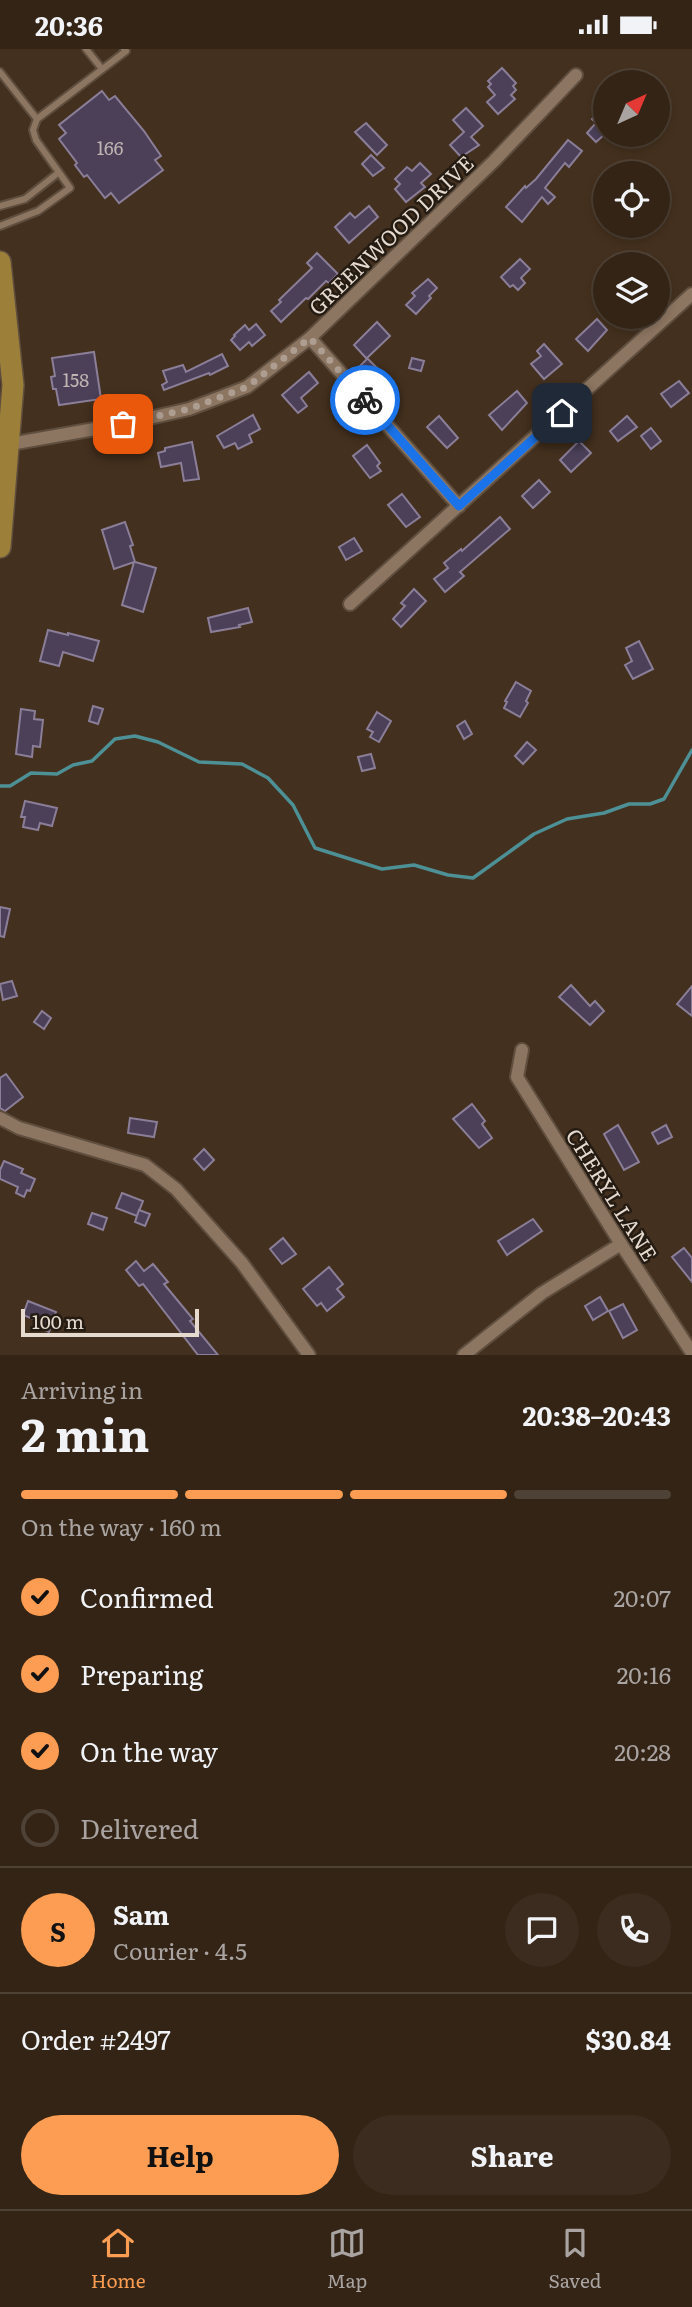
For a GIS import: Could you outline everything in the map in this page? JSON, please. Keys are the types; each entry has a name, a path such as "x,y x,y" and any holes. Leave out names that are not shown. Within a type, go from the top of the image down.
{"main road":[{"path":"0,262 13,385 0,547"}],"street":[{"name":"GREENWOOD DRIVE","path":"10,444 189,409 247,387 310,338 477,178 576,75"},
{"path":"350,604 625,357 692,293"},
{"path":"310,338 459,506"},
{"name":"CHERYL LANE","path":"522,1050 517,1077 692,1353"},
{"path":"0,1118 19,1128 145,1164 176,1189 242,1263 309,1355"},
{"path":"464,1355 542,1293 621,1244"}],"lane":[{"path":"86,49 102,69"},
{"path":"0,226 38,211 70,188 36,140 33,130 37,119 125,51 124,49"},
{"path":"0,72 37,119"},
{"path":"0,207 24,199 58,173"}],"building":[{"path":"502,68 516,83 513,86 516,90 511,95 515,99 498,114 487,102 495,95 488,87 491,84 488,81"},
{"path":"102,91 109,100 115,96 161,156 155,160 163,170 119,203 111,193 105,198 87,175 84,177 59,139 66,133 59,125"},
{"path":"466,108 483,126 471,137 479,145 461,157 450,145 464,132 453,120"},
{"path":"366,123 387,145 377,155 355,132"},
{"path":"593,126 593,139 587,133"},
{"path":"568,140 582,151 569,167 565,163 545,188 555,197 548,204 542,197 522,222 506,207 525,186 526,188 536,179"},
{"path":"371,155 384,168 373,176 362,164"},
{"path":"420,163 431,174 421,183 425,187 406,202 395,189 400,184 395,179 407,167 412,171"},
{"path":"369,206 378,217 349,243 335,227 350,213 355,218"},
{"path":"317,253 338,274 329,283 326,281 281,322 271,311 312,268 307,263"},
{"path":"520,259 530,269 521,278 525,283 518,290 513,285 510,287 501,277"},
{"path":"428,279 437,288 416,314 406,305 415,296 412,293"},
{"path":"377,322 390,336 367,358 379,370 371,378 359,367 367,359 354,345"},
{"path":"593,323 593,329 607,330 588,351 576,339"},
{"path":"256,324 265,335 252,346 249,342 240,350 231,340 234,335 245,325 249,330"},
{"path":"544,344 562,364 544,379 531,364 541,356 537,351"},
{"path":"94,352 101,399 59,405 51,377 55,376 52,358"},
{"path":"222,354 228,366 210,375 209,373 164,390 162,385 167,382 163,371 183,365 186,372"},
{"path":"412,358 424,361 421,371 409,368"},
{"path":"309,372 318,383 301,398 307,406 298,413 282,395"},
{"path":"679,381 689,393 671,407 661,394"},
{"path":"517,391 527,403 502,430 489,415"},
{"path":"253,415 260,429 249,435 252,442 238,449 235,443 224,448 217,436"},
{"path":"439,416 458,438 447,448 427,427"},
{"path":"627,416 637,427 618,441 610,431"},
{"path":"651,428 661,441 651,449 641,436"},
{"path":"579,441 591,453 571,472 560,460"},
{"path":"192,442 199,479 184,481 181,463 161,467 158,453 165,451 165,448"},
{"path":"367,445 380,463 377,466 381,471 370,478 353,456"},
{"path":"539,480 550,492 533,508 522,496"},
{"path":"402,494 420,517 406,527 388,505"},
{"path":"500,517 510,529 460,572 464,576 445,592 434,579 448,568 444,563 461,549 462,551"},
{"path":"125,522 133,545 130,546 135,562 156,568 143,612 122,605 134,562 114,569 102,530"},
{"path":"354,538 362,551 346,560 339,547"},
{"path":"414,589 426,601 401,627 393,619 405,606 401,603"},
{"path":"248,608 252,622 211,632 208,618"},
{"path":"48,630 99,641 93,661 63,652 59,666 40,661"},
{"path":"639,641 653,669 633,679 625,665 632,661 626,648"},
{"path":"516,682 531,691 520,717 504,708"},
{"path":"93,706 103,709 98,724 89,721"},
{"path":"21,709 35,711 34,719 43,720 40,747 33,746 32,757 16,754"},
{"path":"377,712 391,721 379,742 370,737 373,732 367,729"},
{"path":"465,721 472,734 464,739 457,726"},
{"path":"527,742 536,750 523,764 515,756"},
{"path":"371,754 375,768 362,771 358,757"},
{"path":"25,801 57,808 52,826 40,823 38,830 23,827 25,817 21,817"},
{"path":"0,907 10,909 4,937 0,936"},
{"path":"12,981 17,996 3,1000 0,984"},
{"path":"571,985 590,1006 595,1001 604,1011 590,1025 559,997"},
{"path":"692,986 692,1016 677,1004"},
{"path":"42,1011 51,1018 44,1029 34,1022"},
{"path":"6,1074 23,1097 5,1111 0,1108 0,1078"},
{"path":"472,1104 485,1121 482,1124 492,1138 479,1148 453,1119"},
{"path":"130,1118 157,1122 154,1137 128,1133"},
{"path":"618,1125 639,1162 624,1170 604,1134"},
{"path":"666,1125 672,1137 658,1144 652,1133"},
{"path":"204,1149 214,1160 204,1170 194,1159"},
{"path":"4,1161 23,1169 21,1173 35,1179 24,1197 16,1193 18,1187 0,1179"},
{"path":"122,1193 143,1201 137,1216 116,1208"},
{"path":"139,1210 150,1214 145,1226 135,1222"},
{"path":"92,1213 107,1218 103,1230 88,1224"},
{"path":"533,1219 542,1231 507,1255 498,1241"},
{"path":"283,1238 296,1254 282,1264 270,1249"},
{"path":"684,1248 692,1258 692,1282 672,1257"},
{"path":"136,1261 144,1271 153,1264 168,1282 164,1284 193,1319 190,1321 218,1355 198,1355 143,1284 139,1286 126,1270"},
{"path":"329,1267 343,1284 337,1289 344,1297 327,1311 321,1303 317,1306 303,1289"},
{"path":"600,1297 608,1311 593,1320 585,1306"},
{"path":"28,1301 56,1312 49,1332 36,1327 38,1321 23,1315"},
{"path":"623,1304 637,1330 623,1338 609,1311"}],"waterway":[{"path":"0,786 10,786 31,773 57,774 73,765 92,761 115,739 135,736 158,742 199,762 242,764 268,778 293,805 315,848 382,869 414,865 448,875 473,878 534,834 567,819 604,813 629,804 650,804 664,799 692,750"}],"way so far":[{"path":"123,424 189,409 247,387 310,338 365,400"}],"route":[{"path":"365,400 459,506 562,413"}]}
